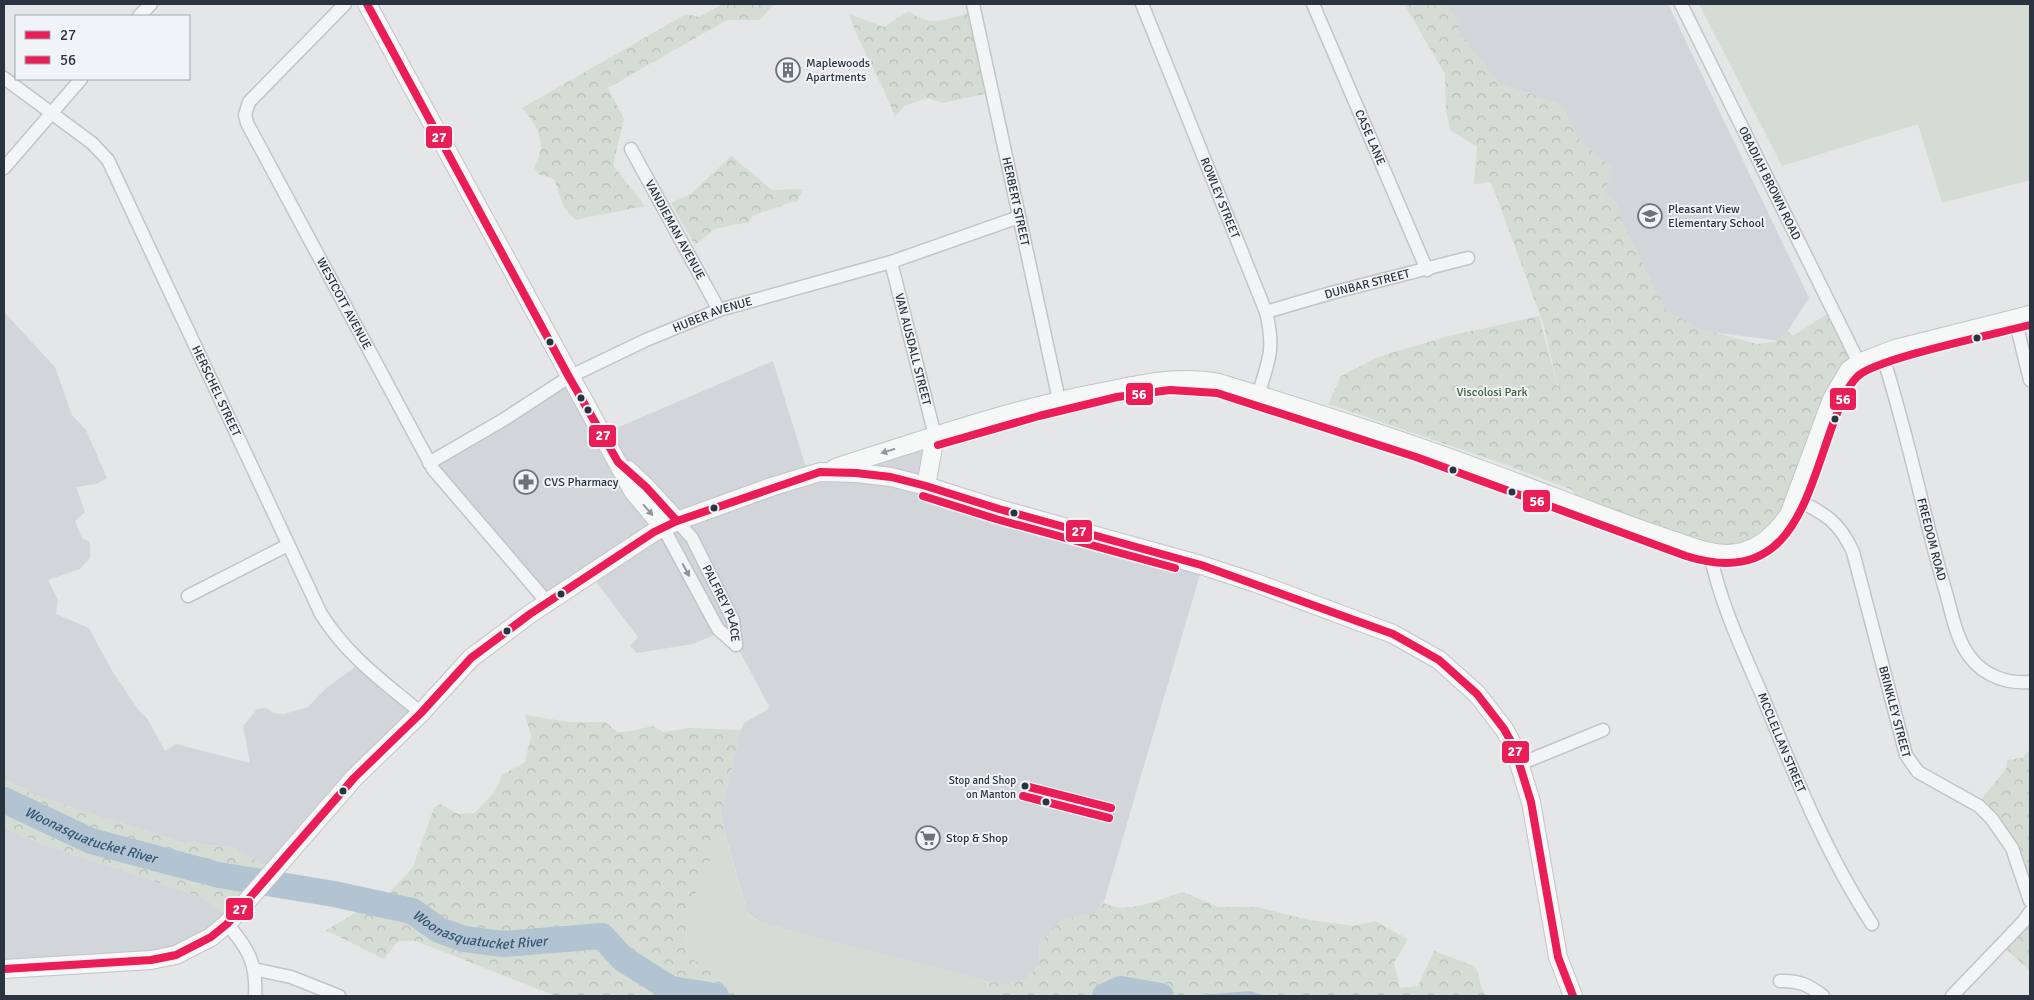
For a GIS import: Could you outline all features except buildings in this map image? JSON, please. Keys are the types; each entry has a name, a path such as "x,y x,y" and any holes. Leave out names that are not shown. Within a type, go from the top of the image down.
{"main road":[{"path":"367,4 569,377 618,462 646,487 670,524"},
{"path":"383,4 395,54"},
{"path":"4,969 151,960 176,955 212,936 232,918 354,778 421,712 471,658 547,602 670,524 771,487 1059,400 1160,380 1185,378 1219,383 1393,438 1627,526 1710,552 1740,553 1767,540 1779,529 1796,499 1832,399 1849,370 1859,363 1882,354 2022,317"},
{"path":"926,486 935,436"},
{"path":"820,472 883,476 926,486 1201,565 1256,583 1393,634 1439,660 1477,694 1504,729 1520,764 1535,822 1558,957 1573,996"}],"street":[{"path":"140,15 151,4"},
{"name":"WESTCOTT AVENUE","path":"345,4 249,102 245,115 359,336 429,462 464,508 547,602"},
{"name":"HERBERT STREET","path":"973,4 1059,400"},
{"name":"ROWLEY STREET","path":"1142,4 1266,312 1272,337 1270,354 1258,395"},
{"name":"CASE LANE","path":"1314,4 1427,270"},
{"name":"OBADIAH BROWN ROAD","path":"1682,4 1859,363"},
{"name":"HERSCHEL STREET","path":"4,78 97,148 108,160 321,614 337,638 352,655 421,712"},
{"path":"4,168 80,80"},
{"name":"VANDIEMAN AVENUE","path":"631,149 719,310"},
{"name":"HUBER AVENUE","path":"429,462 503,420 569,377 646,340 719,310 891,262 1019,217"},
{"name":"DUNBAR STREET","path":"1266,312 1331,293 1468,258"},
{"name":"VAN AUSDALL STREET","path":"891,262 935,436"},
{"path":"2022,317 2030,380"},
{"name":"FREEDOM ROAD","path":"1882,354 1938,564 1963,644 1970,658 1992,675 2003,681 2015,683 2030,682"},
{"name":"BRINKLEY STREET","path":"1796,499 1828,516 1845,534 1852,552 1898,728 1910,763 1918,772 1979,806 1992,818 2012,848 2030,901"},
{"name":"PALFREY PLACE","path":"670,524 692,538 733,620 736,645 718,629 670,524"},
{"path":"188,596 288,545"},
{"name":"MCCLELLAN STREET","path":"1710,552 1713,570 1796,782 1826,846 1851,892 1872,924"},
{"path":"1520,764 1603,730"},
{"path":"1952,996 2023,922 2030,912"},
{"path":"232,918 254,969 255,996"},
{"path":"254,969 291,978 339,996"},
{"path":"1780,981 1795,980 1813,988 1823,996"}],"shaded area":[{"name":"Pleasant View Elementary School","path":"1426,4 1668,4 1809,298 1781,341 1686,329 1566,301"},
{"path":"4,312 55,367 72,415 86,430 107,478 96,484 76,487 85,512 75,521 82,538 90,542 90,558 80,569 48,580 58,600 56,614 89,628 111,669 139,711 147,718 165,751 176,744 250,763 243,726 257,709 266,708 274,713 284,714 308,707 325,689 359,664 419,709 274,872 233,847 184,843 40,797 4,779"},
{"path":"773,361 808,474 933,438 934,487 1201,571 1104,902 1095,913 1061,920 1039,944 1039,965 1026,980 1005,985 987,982 762,923 748,914 720,816 744,723 767,710 769,706 732,637 726,630 693,644 637,653 630,646 638,637 590,574 546,601 430,460 569,376 605,433"},
{"path":"4,828 42,844 204,898 234,922 196,955 165,962 4,973"}],"green space":[{"path":"723,4 774,4 760,20 727,20 608,88 624,119 613,165 645,206 575,220 564,207 554,179 538,174 534,167 538,159 541,143 537,129 522,108 686,14 699,17"},
{"name":"Viscolosi Park","path":"1404,4 1448,4 1458,24 1458,31 1461,32 1459,38 1464,38 1499,83 1563,105 1578,138 1613,169 1606,185 1607,196 1617,202 1622,221 1666,311 1698,328 1757,344 1775,342 1788,331 1793,336 1833,310 1863,368 1851,378 1772,538 1713,554 1574,498 1573,490 1487,458 1328,404 1341,376 1378,357 1449,336 1539,316 1560,396 1544,326 1496,195 1490,182 1474,184 1477,147 1450,130 1446,109 1445,74"},
{"path":"1699,4 2030,4 2030,180 1942,203 1918,124 1782,166"},
{"path":"909,11 925,20 933,21 949,19 975,11 993,92 943,103 927,98 904,106 895,117 849,14 884,27"},
{"path":"731,156 772,190 803,189 797,202 752,216 749,222 714,229 695,245 671,203 692,193"},
{"path":"525,715 569,722 605,722 618,732 653,726 664,732 690,728 741,730 720,816 725,835 715,848 686,917 687,956 754,996 556,996 416,941 398,941 384,959 325,931 390,892 413,867 434,808 440,804 458,814 475,813 495,791 502,775 525,762 531,736"},
{"path":"2030,750 2030,898 2013,850 1976,806 2006,769 2007,760 2022,758"},
{"path":"4,779 40,797 184,843 233,847 273,870 234,922 204,898 42,844 4,828"},
{"path":"725,835 748,915 762,923 985,980 987,982 985,996 754,996 687,956 686,917 715,848"},
{"path":"1183,892 1218,907 1257,907 1309,920 1354,926 1375,921 1408,939 1394,963 1400,988 1418,986 1434,951 1474,966 1482,989 1487,996 1267,996 1250,991 1184,996 985,996 987,982 1010,984 1022,980 1033,972 1039,965 1039,944 1061,920 1095,913 1102,902 1111,906 1131,907"},
{"path":"2030,910 2030,971 2004,947"}],"water":[{"path":"1250,991 1267,996 1184,996"}],"waterway":[{"name":"Woonasquatucket River","path":"4,800 91,841 219,875 334,894 412,911 439,930 464,939 503,944 602,936 623,959 671,989 716,996"},
{"name":"Woonasquatucket River","path":"1105,996 1121,989 1161,996"}],"transit line":[{"name":"27","path":"367,4 569,377 618,462 646,487 677,521"},
{"name":"56","path":"938,445 1039,416 1117,397 1170,390 1217,393 1416,457 1686,556 1721,563 1749,560 1771,549 1788,531 1802,508 1843,399 1857,377 1887,362 1966,340 2030,325"},
{"name":"27","path":"4,969 151,960 176,955 211,937 227,924 354,778 421,713 471,658 530,614 654,532 677,521 820,472 856,473 891,477 1201,565 1393,634 1439,660 1477,694 1504,729 1514,747 1531,802 1558,957 1573,996"},
{"name":"56","path":"923,496 996,519 1175,568"},
{"name":"27","path":"1025,786 1111,808"},
{"name":"56","path":"1023,796 1109,818"}],"place":[{"name":"Maplewoods Apartments","path":"788,70"},
{"name":"Pleasant View Elementary School","path":"1650,216"},
{"name":"CVS Pharmacy","path":"526,482"},
{"name":"Stop and Shop on Manton","path":"1025,786"},
{"name":"Stop & Shop","path":"928,838"}]}
